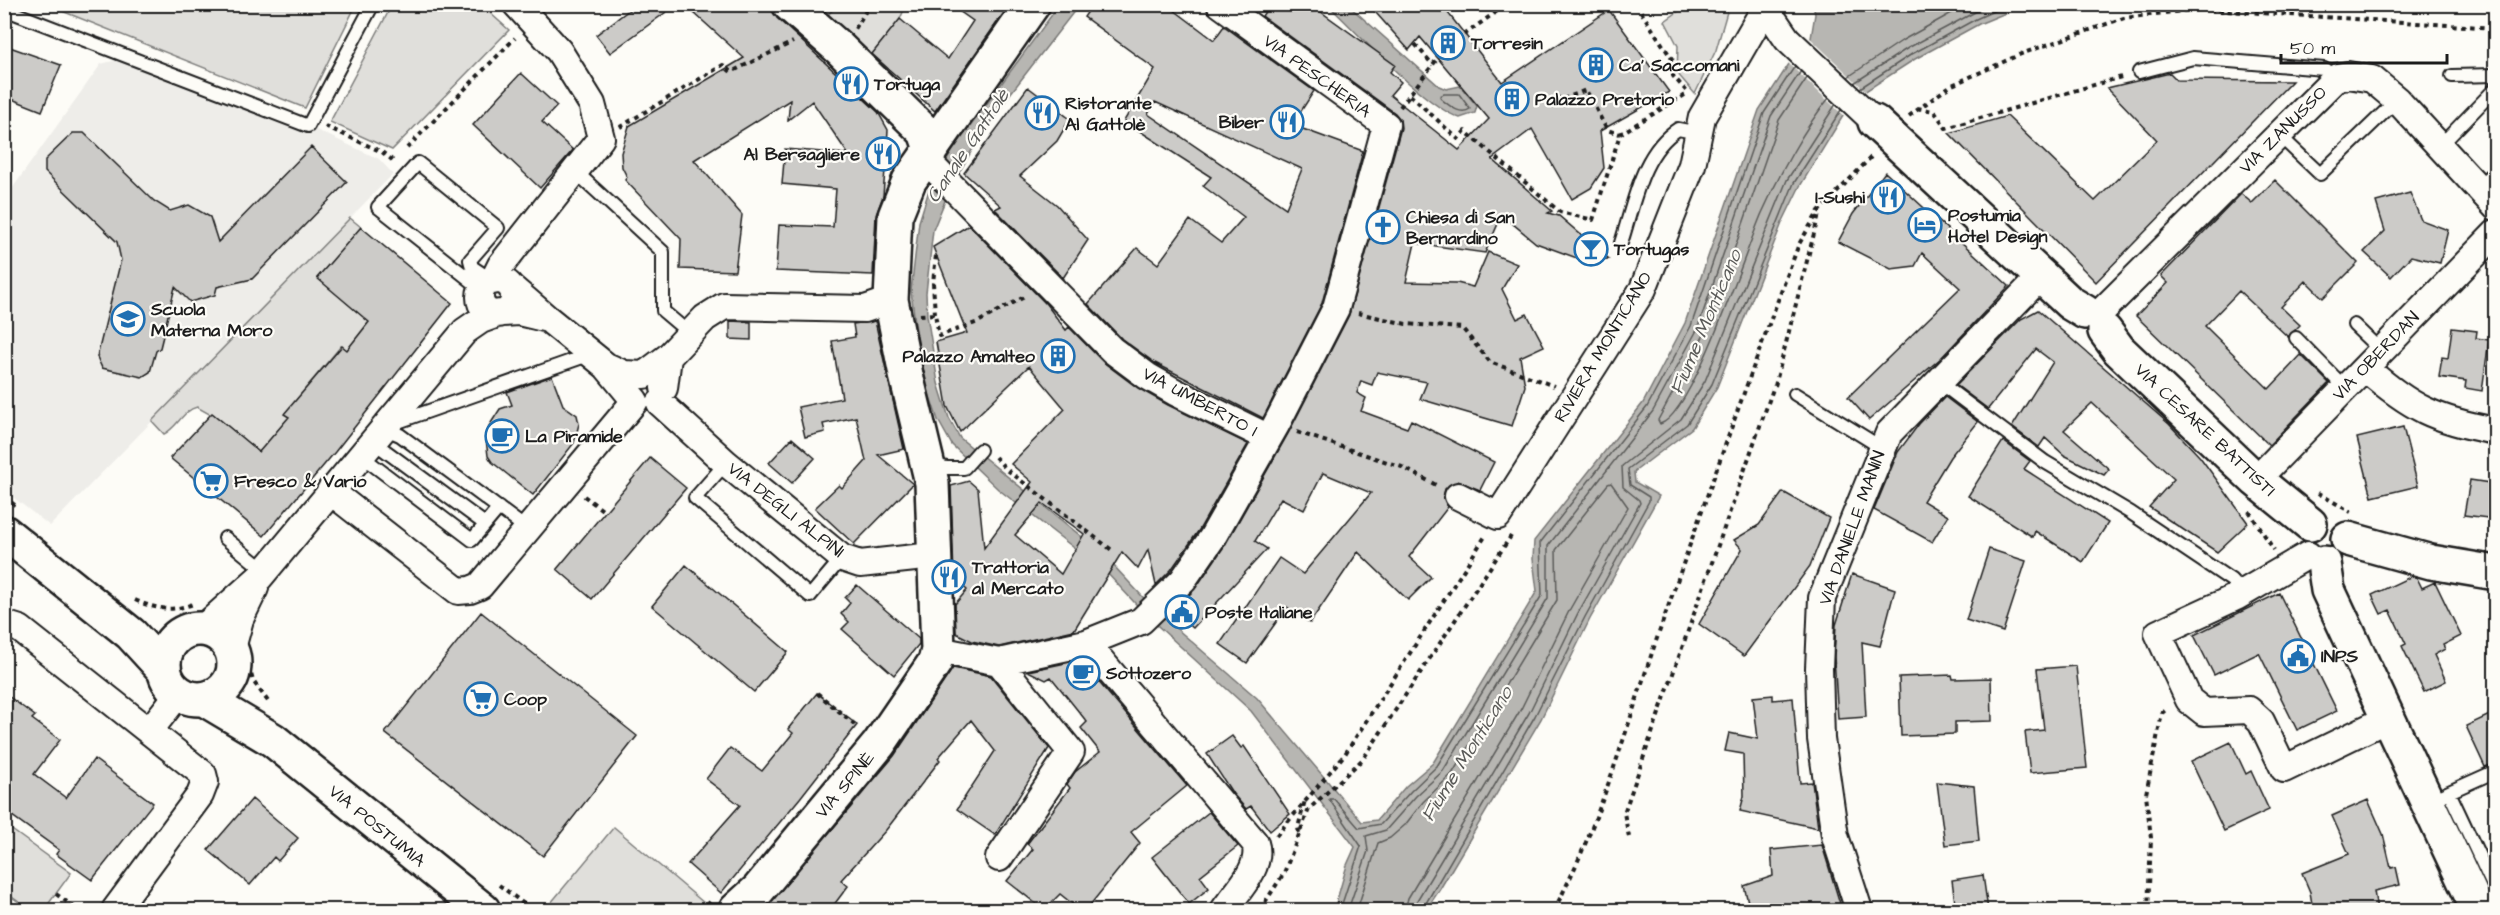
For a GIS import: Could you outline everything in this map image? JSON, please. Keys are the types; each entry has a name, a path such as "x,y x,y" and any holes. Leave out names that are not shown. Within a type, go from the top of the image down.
{"street":[{"path":"789,4 925,132 932,158"},
{"path":"1033,4 932,158 909,180 895,216 891,300 932,483 938,650 999,662 1086,643 1149,614 1196,564 1271,431"},
{"name":"VIA PESCHERIA","path":"1220,4 1386,125"},
{"path":"1764,6 1784,35 1878,134"},
{"name":"RIVIERA MONTICANO","path":"1498,516 1643,289 1692,165 1706,108 1764,6"},
{"path":"182,687 222,691 236,662 240,619 262,574 465,331 481,320 497,295 496,272 601,138 592,104 559,51 524,13"},
{"name":"VIA ZANUSSO","path":"2098,318 2337,77 2348,75 2372,79 2397,100 2440,146 2487,178 2496,207"},
{"name":"VIA UMBERTO I","path":"932,158 954,189 1112,350 1147,376 1271,431 1336,308 1386,125"},
{"name":"VIA CESARE BATTISTI","path":"1878,134 2070,303 2098,318 2120,350 2305,550"},
{"name":"VIA OBERDAN","path":"2251,494 2345,388 2496,233"},
{"name":"VIA DANIELE MANIN","path":"1859,910 1835,836 1821,739 1819,635 1822,598 1889,434 2042,276"},
{"path":"497,295 519,312 548,319 599,360 651,392"},
{"path":"330,492 458,591 470,590 480,585 527,529 651,392 668,357 705,318 724,306 865,309 891,300"},
{"path":"2373,359 2400,398 2429,415 2496,431"},
{"name":"VIA DEGLI ALPINI","path":"651,392 726,463 842,558 860,564 933,556"},
{"path":"1458,496 1498,516"},
{"name":"VIA POSTUMIA","path":"14,522 83,593 131,634 182,687 275,725 489,896"},
{"path":"2305,550 2332,562 2344,553 2348,539 2431,562 2496,573"},
{"path":"2305,550 2243,593 2158,633 2188,698 2204,712 2249,710 2260,721 2284,769 2387,719"},
{"path":"2305,550 2328,590 2387,719 2438,797 2478,910"},
{"path":"182,687 166,652 171,643 195,621 262,574"},
{"name":"VIA POSTUMIA","path":"83,593 147,622 195,621 223,639 275,725"},
{"path":"4,624 20,628 203,774 205,782 200,795 115,910"},
{"path":"1086,643 1255,843 1258,854 1256,864 1224,910"},
{"name":"VIA SPINÈ","path":"727,904 758,890 879,744 906,701 930,670 938,650"},
{"path":"999,662 1071,752 999,858"},
{"path":"150,730 182,687"}],"lane":[{"path":"4,9 308,126 373,4"},
{"path":"2139,72 2193,58 2324,69 2337,77"},
{"path":"2452,76 2496,75"},
{"path":"2440,146 2496,88"},
{"path":"2279,135 2320,174 2397,100"},
{"path":"1621,243 1650,157 1666,137 1678,129 1699,133"},
{"path":"418,163 498,228 471,260 472,267 497,295 378,207 418,163"},
{"path":"576,172 663,252 663,311 689,333"},
{"path":"2354,324 2373,359"},
{"path":"2296,338 2345,388"},
{"path":"372,441 599,360"},
{"path":"1939,382 2045,462 2131,513 2231,579 2243,593"},
{"path":"1795,394 1882,448"},
{"path":"372,441 400,435 527,529"},
{"path":"372,441 485,525"},
{"path":"372,441 472,540 498,508"},
{"path":"928,462 946,468 964,468 980,450"},
{"path":"726,463 694,498 810,596 842,558"},
{"path":"225,538 262,574"},
{"path":"2496,771 2438,797 2496,892"}],"path":[{"path":"1464,35 1507,4"},
{"path":"1636,4 1674,62 1673,76 1695,102"},
{"path":"2114,79 1946,128 1934,111 1917,108 1950,86 2021,54 2124,18 2198,9 2496,28"},
{"path":"394,162 524,13"},
{"path":"601,138 723,65 731,72 818,29"},
{"path":"1414,44 1433,64"},
{"path":"1438,58 1410,95 1458,139 1465,131 1560,212 1593,220 1620,134 1688,93"},
{"path":"1556,96 1561,100 1586,90 1607,130 1620,134"},
{"path":"311,119 382,152 400,166"},
{"path":"1554,910 1571,878 1602,804 1724,446 1799,244 1819,211 1878,134"},
{"path":"1629,837 1624,813 1774,386 1815,236 1819,211"},
{"path":"936,255 933,314 939,338 999,311 1044,283"},
{"path":"1336,308 1406,324 1462,328 1490,362 1575,394"},
{"path":"1774,386 1795,394"},
{"path":"1271,431 1402,466 1458,496"},
{"path":"994,456 1006,469 1113,551"},
{"path":"2251,494 2305,550"},
{"path":"4,497 14,522"},
{"path":"1258,854 1270,844 1305,799 1346,754 1498,516"},
{"path":"131,598 152,608 171,610 195,621"},
{"path":"236,662 268,702 275,725"},
{"path":"817,693 861,729 867,722"},
{"path":"2148,910 2151,870 2146,794 2149,771 2162,713 2188,698"},
{"path":"1299,833 1298,828 1305,799"},
{"path":"56,894 78,910"},
{"path":"489,896 532,910"},
{"path":"702,910 727,904"}],"shaded area":[{"path":"1689,4 1729,5 1716,50 1695,94 1677,73 1678,46 1665,21"},
{"path":"47,5 356,5 305,108"},
{"path":"392,5 481,5 509,30 392,150 330,122"},
{"path":"837,5 906,5 900,19 871,56 826,17"},
{"name":"Scuola Materna Moro","path":"132,56 308,126 379,159 393,174 50,526 5,491 4,200 101,64"},
{"path":"350,218 361,227 318,278 369,322 347,350 341,346 285,413 289,417 259,452 213,414 197,407 188,412 164,434 152,421"},
{"path":"5,825 71,873 44,910 30,910 5,892"},
{"path":"614,827 704,903 697,910 545,910"}],"water":[{"name":"Canale Gattolè","path":"1059,5 1079,5 1010,94 975,145 951,186 933,230 926,293 927,315 938,383 949,418 960,438 1098,550 1091,561 998,489 952,445 938,420 921,370 911,291 919,222 929,190 953,150"},
{"path":"1328,5 1348,5 1439,86 1446,89 1460,86 1477,106 1475,113 1460,118 1428,99 1392,68"},
{"name":"Fiume Monticano","path":"1813,5 2025,5 1979,24 1915,59 1867,90 1843,116 1800,186 1782,223 1717,387 1692,428 1634,472 1635,482 1659,496 1590,619 1541,719 1440,889 1426,910 1334,910 1347,865 1355,847 1251,711 1147,616 1106,572 1112,564 1155,610 1257,698 1362,822 1377,820 1406,786 1433,763 1537,591 1533,559 1534,541 1643,403 1685,323 1759,110 1789,64 1811,38 1815,14"}],"pier":[{"path":"1808,36 1868,93 1846,118 1787,62"}],"building":[{"path":"637,4 677,4 610,53 596,35"},
{"path":"684,4 771,4 777,18 878,112 888,130 883,196 876,215 873,275 776,271 779,225 833,227 836,189 782,184 785,149 848,154 812,101 788,120 790,100 694,160 742,215 735,271 680,269 681,239 625,180 627,177 622,167 621,153 629,126 744,58"},
{"path":"949,4 1010,4 935,111 872,54 900,19 948,59 973,21"},
{"path":"1093,4 1166,4 1214,40 1224,26 1314,91 1292,125 1363,151 1322,303 1263,418 1155,363 1122,339 1088,304 1137,248 1158,264 1190,220 1221,243 1244,217 1203,186 1211,177 1124,121 1155,69 1084,17","holes":["1155,102 1302,169 1286,208 1148,114"]},
{"path":"1270,4 1310,4 1395,65 1390,72 1401,82 1390,95 1459,150 1489,119 1420,37 1409,50 1368,4 1441,4 1502,82 1609,10 1669,92 1600,131 1604,168 1591,188 1572,199 1532,129 1492,159 1552,211 1548,213 1559,216 1609,259 1585,261 1536,243 1502,215 1485,253 1415,243 1406,282 1457,283 1473,287 1488,252 1517,264 1502,289 1517,319 1527,314 1544,346 1520,357 1525,386 1512,426 1420,399 1427,382 1377,372 1372,385 1361,381 1357,393 1366,398 1361,411 1407,428 1411,420 1494,462 1480,490 1458,481 1445,489 1443,497 1448,507 1409,557 1431,577 1408,600 1358,552 1310,623 1287,607 1247,663 1220,644 1279,558 1303,574 1371,493 1323,473 1304,510 1281,498 1255,541 1267,549 1193,628 1173,611 1195,589 1225,545 1289,432 1349,315 1401,128 1400,119 1395,113 1262,16"},
{"path":"4,45 61,65 42,111 4,96"},
{"path":"521,73 557,106 542,122 573,150 540,188 473,125"},
{"path":"2170,73 2177,80 2292,81 2096,282 1949,133 2007,116 2095,201 2157,140 2107,88"},
{"path":"1028,87 1070,119 1057,141 1020,176 1057,205 1088,240 1063,278 995,209 1001,206 964,173"},
{"path":"73,133 84,133 154,201 170,211 189,205 210,217 218,242 311,147 347,182 252,279 217,287 215,295 190,302 175,287 160,348 156,351 150,372 142,377 102,368 97,357 121,260 117,242 45,172 45,160"},
{"path":"1885,172 2009,286 1941,358 1869,420 1848,397 1960,288 1922,253 1915,266 1891,269 1838,242 1853,214"},
{"path":"2275,180 2358,263 2323,298 2306,281 2281,307 2300,325 2288,337 2239,291 2205,326 2269,389 2301,355 2329,383 2269,445 2136,316 2168,283 2161,276 2241,194 2252,203"},
{"path":"2410,193 2421,220 2448,230 2440,263 2411,256 2391,277 2364,252 2385,231 2376,202"},
{"path":"969,225 1046,304 1066,330 1069,327 1103,362 1138,388 1168,405 1248,444 1199,530 1171,570 1156,585 1148,550 1138,569 1122,552 1074,630 999,647 972,641 956,633 955,604 967,590 954,578 951,486 969,481 978,489 984,548 1032,482 1011,464 1065,409 1029,366 960,432 947,406 936,342 967,333 933,247","holes":["1042,503 1084,534 1061,574 1015,535"]},
{"path":"361,227 452,303 335,452 264,536 170,458 212,413 259,452 289,417 284,414 342,346 347,350 369,322 317,278"},
{"path":"2038,310 2169,424 2200,457 2248,523 2217,552 2149,507 2174,479 2092,403 2064,430 2109,469 2104,475 2064,455 2045,438 2039,447 2012,427 2053,362 2036,349 1988,409 1956,385 2021,319"},
{"path":"730,321 751,322 751,340 730,339"},
{"path":"875,321 904,449 878,455 913,484 854,544 815,508 839,485 842,488 866,461 856,417 823,424 825,432 805,437 798,407 842,398 832,341 855,337 853,324"},
{"path":"2452,328 2477,331 2476,338 2489,340 2482,391 2465,388 2466,381 2439,377 2442,357 2448,358"},
{"path":"552,376 563,405 577,415 579,424 574,443 533,495 492,462 488,456 486,439 489,426 500,409 512,405 507,392"},
{"path":"1945,397 1978,422 1950,457 1923,501 1948,516 1932,542 1874,510 1898,452 1919,424"},
{"path":"2403,427 2418,486 2372,497 2357,438"},
{"path":"792,438 815,458 792,483 769,463"},
{"path":"2003,441 2030,461 2024,469 2108,523 2083,562 2035,531 2033,537 1968,496"},
{"path":"650,458 686,488 592,599 557,569"},
{"path":"2470,480 2496,484 2496,519 2464,515"},
{"path":"1783,492 1829,518 1810,566 1744,656 1699,624 1742,549 1734,540 1759,525"},
{"path":"1989,549 2026,561 2003,632 1966,620"},
{"path":"686,565 788,652 754,692 652,606"},
{"path":"1852,574 1895,589 1880,646 1862,642 1866,717 1838,719 1834,657 1836,625"},
{"path":"2412,576 2417,578 2422,588 2435,582 2461,636 2443,645 2445,649 2434,655 2446,681 2424,692 2402,646 2406,644 2390,610 2381,614 2372,595"},
{"path":"857,585 919,639 919,644 894,675 842,629 849,622 841,614 850,603 845,598"},
{"path":"2279,593 2337,711 2297,730 2259,653 2214,675 2194,635"},
{"path":"481,612 637,736 543,856 385,733"},
{"path":"1080,660 1187,786 1131,832 1140,843 1086,910 1080,910 1060,894 1044,910 1007,881 1033,849 1027,844 1070,788 1067,784 1075,772 1100,752 1081,728 1087,722 1051,677 1046,680 1028,671"},
{"path":"2076,666 2087,768 2030,773 2025,732 2044,730 2037,669"},
{"path":"953,668 991,676 1049,748 995,835 957,809 995,751 971,720 938,758 940,760 886,830 841,880 848,886 830,910 764,910 894,756"},
{"path":"1952,675 1953,679 1991,678 1992,721 1955,722 1955,734 1901,736 1899,677"},
{"path":"4,693 35,716 32,719 60,740 34,774 66,798 94,759 153,803 92,880 56,854 59,850 4,810"},
{"path":"817,693 857,725 721,893 688,864 740,805 706,779 730,748 762,771 793,733 788,729"},
{"path":"1773,695 1773,700 1793,698 1800,783 1812,782 1818,828 1740,811 1744,796 1743,754 1725,751 1729,733 1758,739 1753,697"},
{"path":"2496,712 2496,763 2485,767 2466,726"},
{"path":"1232,736 1241,748 1244,746 1290,814 1270,831 1251,806 1246,809 1233,794 1207,754"},
{"path":"2231,742 2246,774 2251,771 2269,810 2224,831 2191,761"},
{"path":"1937,782 1974,786 1979,841 1945,845"},
{"path":"252,799 298,838 278,861 274,857 250,885 208,850"},
{"path":"2368,800 2383,834 2391,868 2396,867 2400,885 2374,891 2377,910 2313,910 2310,892 2302,873 2349,854 2332,816"},
{"path":"1209,812 1238,846 1200,876 1209,888 1189,904 1152,857"},
{"path":"1822,845 1842,910 1750,910 1744,886 1773,876 1771,850"},
{"path":"1983,875 1988,910 1956,910 1952,880"}],"place":[{"name":"Torresin","path":"1448,43"},
{"name":"Ca' Saccomani","path":"1596,65"},
{"name":"Tortuga","path":"851,84"},
{"name":"Palazzo Pretorio","path":"1512,99"},
{"name":"Ristorante Al Gattolè","path":"1042,113"},
{"name":"Biber","path":"1287,122"},
{"name":"Al Bersagliere","path":"883,154"},
{"name":"I-Sushi","path":"1888,197"},
{"name":"Postumia Hotel Design","path":"1925,225"},
{"name":"Chiesa di San Bernardino","path":"1383,227"},
{"name":"Tortugas","path":"1591,249"},
{"name":"Scuola Materna Moro","path":"128,319"},
{"name":"Palazzo Amalteo","path":"1058,356"},
{"name":"La Piramide","path":"502,436"},
{"name":"Fresco & Vario","path":"211,481"},
{"name":"Trattoria al Mercato","path":"949,577"},
{"name":"Poste Italiane","path":"1182,612"},
{"name":"INPS","path":"2298,656"},
{"name":"Sottozero","path":"1083,673"},
{"name":"Coop","path":"481,699"}]}
